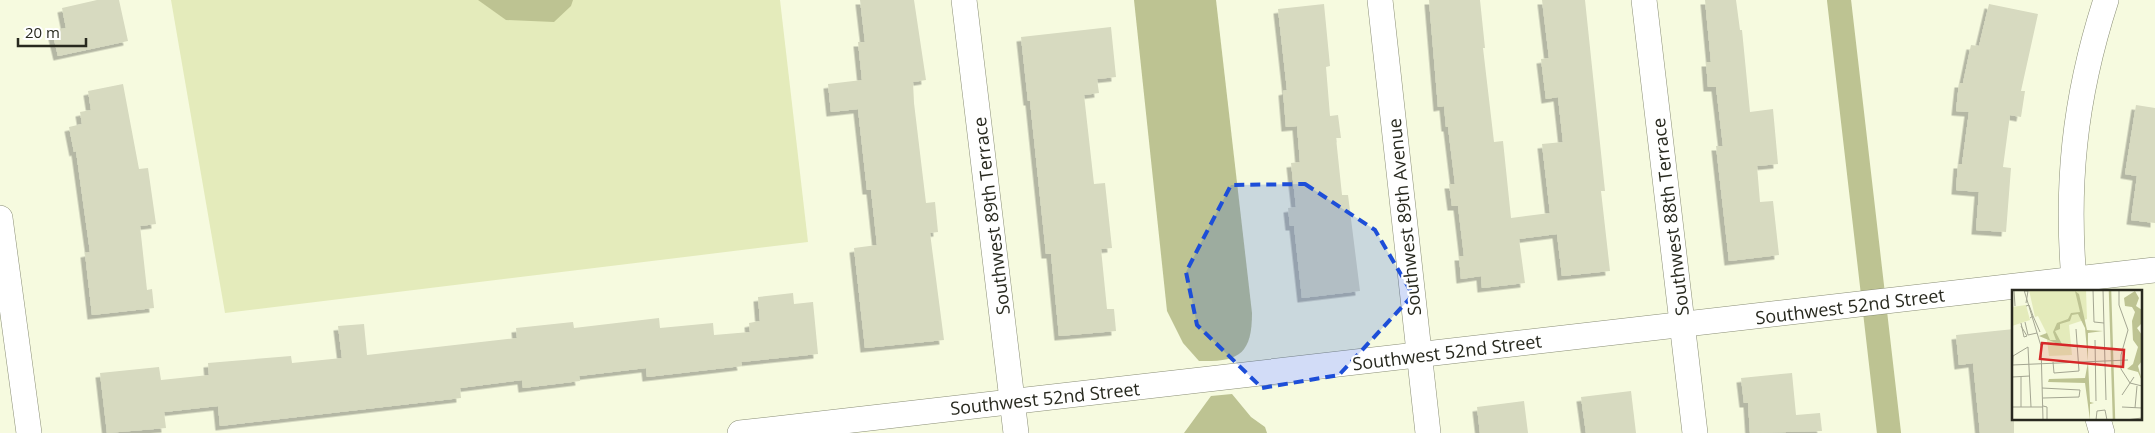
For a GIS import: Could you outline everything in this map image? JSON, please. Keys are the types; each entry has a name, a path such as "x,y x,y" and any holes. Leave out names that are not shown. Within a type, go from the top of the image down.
{"street":[{"name":"Southwest 89th Terrace","path":"964,0 1016,433"},
{"name":"Southwest 89th Avenue","path":"1380,0 1428,433"},
{"name":"Southwest 88th Terrace","path":"1644,0 1695,433"},
{"path":"2074,286 2071,206 2075,129 2087,61 2106,0"},
{"path":"0,218 29,433"},
{"name":"Southwest 52nd Street","path":"2022,290 2074,286 2155,270"},
{"name":"Southwest 52nd Street","path":"740,433 1919,298 2012,291"},
{"path":"2098,420 2102,433"}],"highlighted area":[{"path":"1305,184 1375,230 1413,295 1339,375 1262,388 1197,325 1186,272 1231,185"}],"shaded area":[{"path":"171,0 780,0 808,242 225,313"},
{"path":"478,0 573,0 571,6 554,22 506,20"},
{"path":"1134,0 1216,0 1252,313 1246,347 1240,353 1224,360 1199,361 1183,343 1167,311"},
{"path":"1232,394 1251,417 1265,427 1267,433 1184,433 1211,396"}],"building":[{"path":"97,0 119,0 128,41 58,56 52,31 66,28 62,8"},
{"path":"860,0 914,0 926,80 913,82 914,103 926,203 935,202 938,232 930,233 944,340 865,348 854,248 877,245 871,190 867,190 858,109 831,112 828,84 862,80 858,42 865,42"},
{"path":"1429,0 1480,0 1485,48 1483,48 1494,142 1503,141 1511,218 1550,213 1542,144 1563,142 1558,97 1546,99 1541,59 1549,58 1542,0 1585,0 1605,191 1601,191 1610,271 1562,276 1557,234 1519,239 1525,283 1482,288 1481,276 1461,279 1459,256 1464,256 1458,206 1452,206 1449,184 1455,184 1448,127 1446,127 1444,106 1438,107"},
{"path":"1705,0 1736,0 1740,30 1742,30 1750,112 1773,109 1778,164 1757,166 1760,202 1773,201 1779,255 1729,261 1716,146 1723,146 1716,87 1708,87 1706,62 1711,62"},
{"path":"1324,4 1330,66 1326,67 1330,116 1338,115 1341,138 1336,138 1342,195 1348,195 1360,291 1302,298 1294,226 1290,226 1288,208 1296,207 1291,163 1300,162 1297,126 1286,127 1283,91 1287,90 1278,9"},
{"path":"1989,4 2038,14 2021,91 2025,91 2021,117 2010,115 2003,167 2011,168 2006,232 1976,230 1979,192 1956,190 1958,164 1962,164 1969,112 1956,111 1959,83 1963,83 1971,45 1979,46"},
{"path":"1111,27 1116,77 1097,79 1099,93 1084,95 1094,184 1105,183 1112,248 1101,249 1107,309 1114,309 1116,331 1059,336 1051,254 1046,254 1030,101 1028,101 1021,37"},
{"path":"123,84 139,169 148,168 156,224 140,226 147,290 152,289 154,308 92,315 85,253 90,252 76,151 74,152 69,127 82,124 80,112 91,110 88,91"},
{"path":"2136,105 2155,108 2155,223 2131,220 2137,176 2125,174"},
{"path":"793,293 794,304 813,302 818,354 741,362 742,366 647,377 646,368 579,376 580,381 523,388 522,380 460,388 461,398 220,426 218,406 164,412 166,428 107,433 100,373 159,367 161,380 209,375 208,363 291,356 292,363 342,358 338,326 364,324 367,355 517,338 516,328 573,322 574,328 659,318 660,328 713,323 714,335 750,332 749,323 760,321 758,297"},
{"path":"2012,329 2012,420 2014,420 2014,433 1980,433 1973,363 1959,365 1956,335"},
{"path":"1792,373 1796,415 1820,413 1822,431 1750,433 1748,403 1744,403 1741,378"},
{"path":"1631,391 1636,433 1586,433 1581,397"},
{"path":"1524,401 1528,433 1480,433 1477,407"}],"waterway":[{"path":"1839,0 1889,433"}]}
